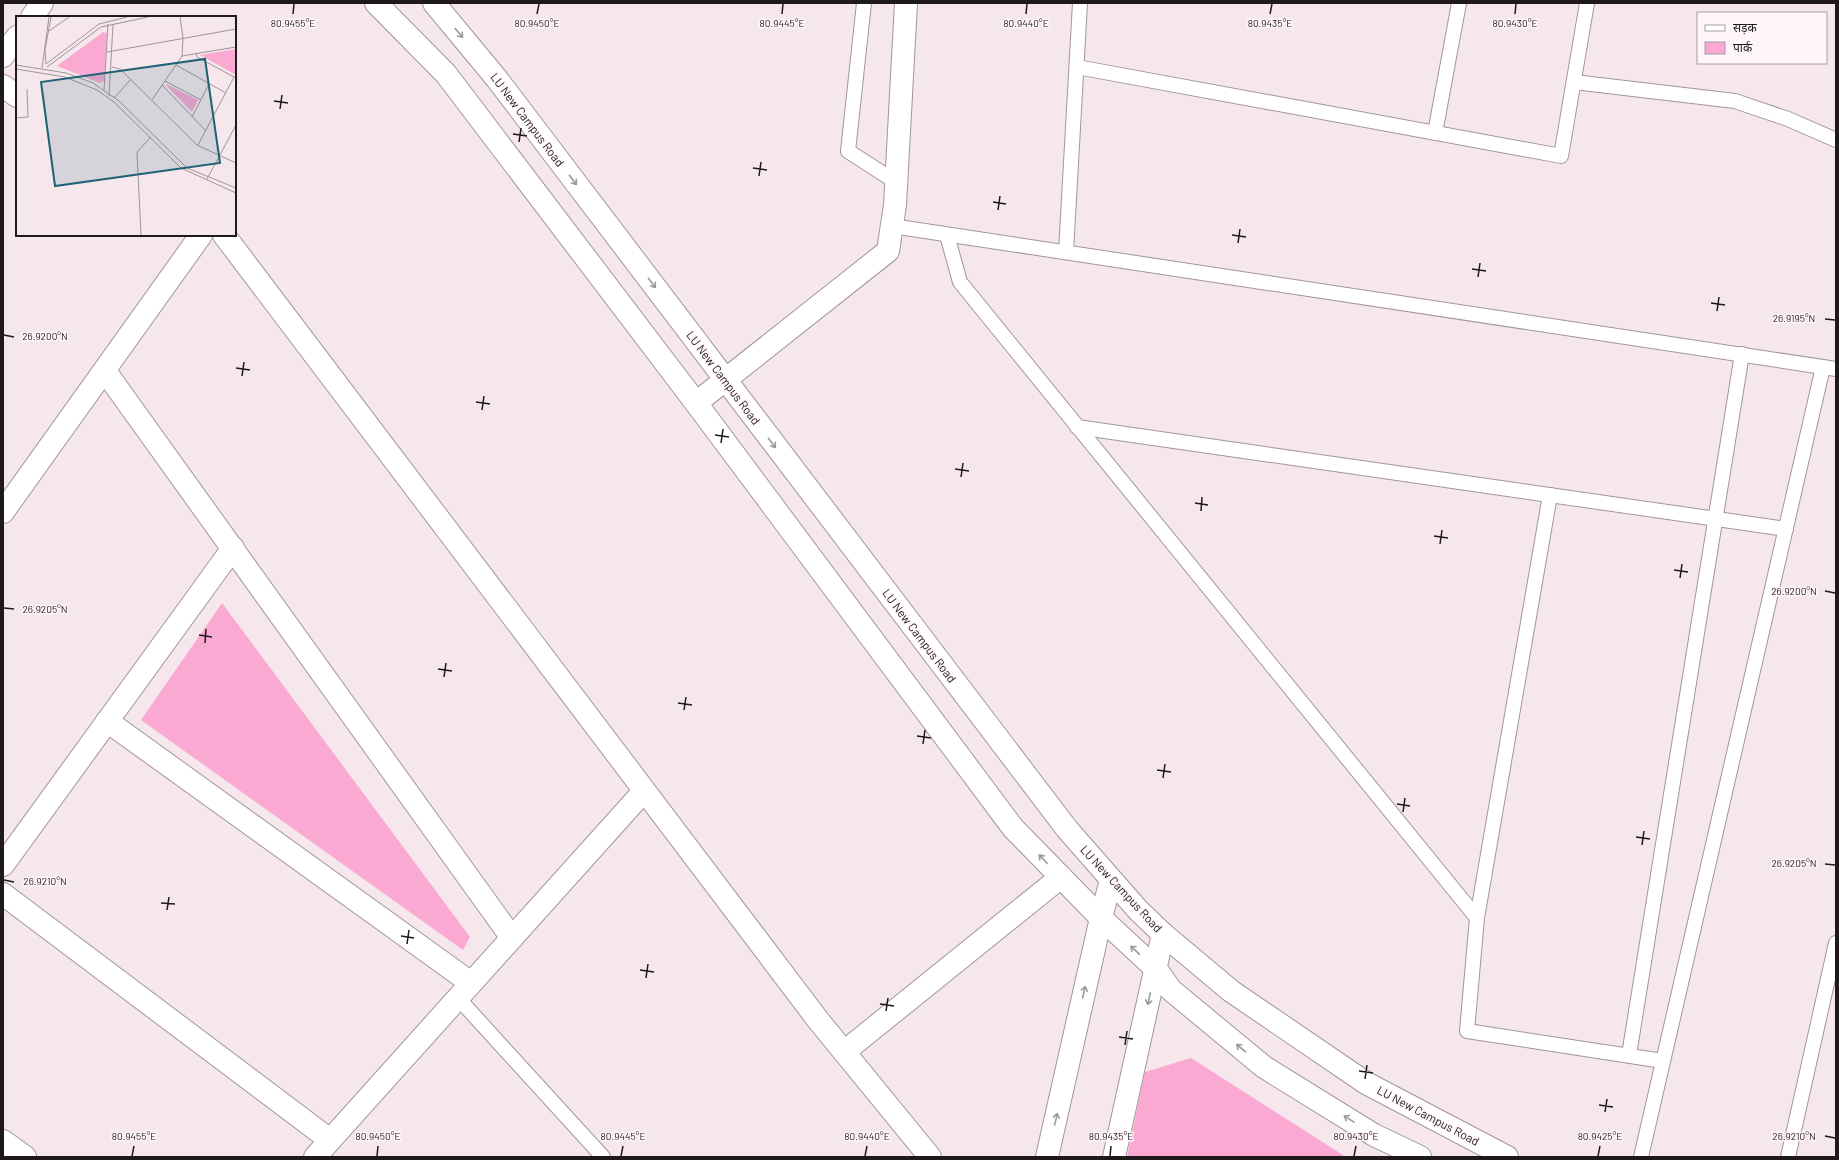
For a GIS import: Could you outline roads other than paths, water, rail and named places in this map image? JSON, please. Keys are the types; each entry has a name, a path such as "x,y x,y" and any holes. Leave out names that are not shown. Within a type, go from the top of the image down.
{"street":[{"path":"33,16 42,3"},
{"path":"376,3 446,74 696,403 1013,828 1101,918 1156,969 1171,990 1264,1067 1374,1135 1420,1157"},
{"name":"LU New Campus Road","path":"434,3 497,79 1067,829 1138,910 1163,934 1231,991 1366,1083 1507,1157"},
{"path":"696,403 888,251 896,182 906,3"},
{"path":"3,56 16,38"},
{"path":"3,86 16,95"},
{"path":"3,512 200,236"},
{"path":"225,236 813,1014 930,1157"},
{"path":"104,371 512,938"},
{"path":"3,865 232,548"},
{"path":"107,721 465,990"},
{"path":"3,894 320,1152 644,790"},
{"path":"844,1052 1061,877"},
{"path":"1047,1157 1111,880"},
{"path":"1114,1157 1163,934"},
{"path":"3,1141 25,1157"}],"lane":[{"path":"864,3 848,151 896,182"},
{"path":"1066,252 1080,3"},
{"path":"1435,133 1456,3"},
{"path":"1077,67 1561,156 1587,3"},
{"path":"1574,82 1735,101 1788,119 1836,140"},
{"path":"892,226 1830,368 1786,529 1641,1157"},
{"path":"947,234 960,282 1477,918"},
{"path":"1629,1056 1742,354"},
{"path":"1077,427 1786,529"},
{"path":"1550,495 1477,918 1466,1031 1663,1061"},
{"path":"1788,1157 1836,943"},
{"path":"465,990 603,1157"}]}
